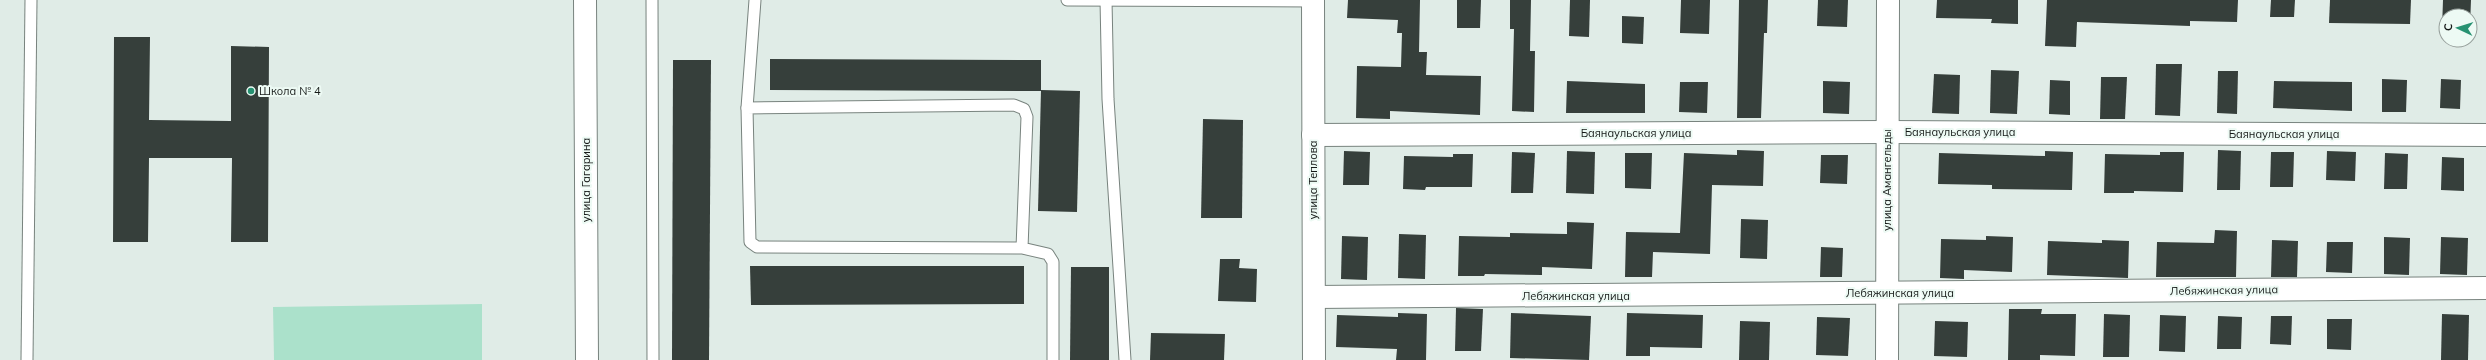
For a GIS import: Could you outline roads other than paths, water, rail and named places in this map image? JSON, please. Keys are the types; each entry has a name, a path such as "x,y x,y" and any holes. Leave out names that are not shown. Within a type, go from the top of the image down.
{"street":[{"name":"улица Гагарина","path":"585,0 587,360"},
{"name":"улица Теплова","path":"1313,0 1314,360"},
{"name":"улица Амангельды","path":"1887,360 1888,0"},
{"name":"Баянаульская улица","path":"1313,135 1887,132 2486,135"},
{"name":"Лебяжинская улица","path":"1314,297 1887,294 2486,288"}],"lane":[{"path":"27,360 31,0"},
{"path":"652,0 653,360"},
{"path":"755,0 747,108 748,231 750,242 758,247 1022,248 1048,254 1053,262 1053,360"},
{"path":"1068,0 1313,0"},
{"path":"1106,0 1108,99 1125,360"},
{"path":"747,108 1014,105 1024,109 1027,116 1022,248"}],"place":[{"name":"Школа № 4","path":"251,91"}]}
